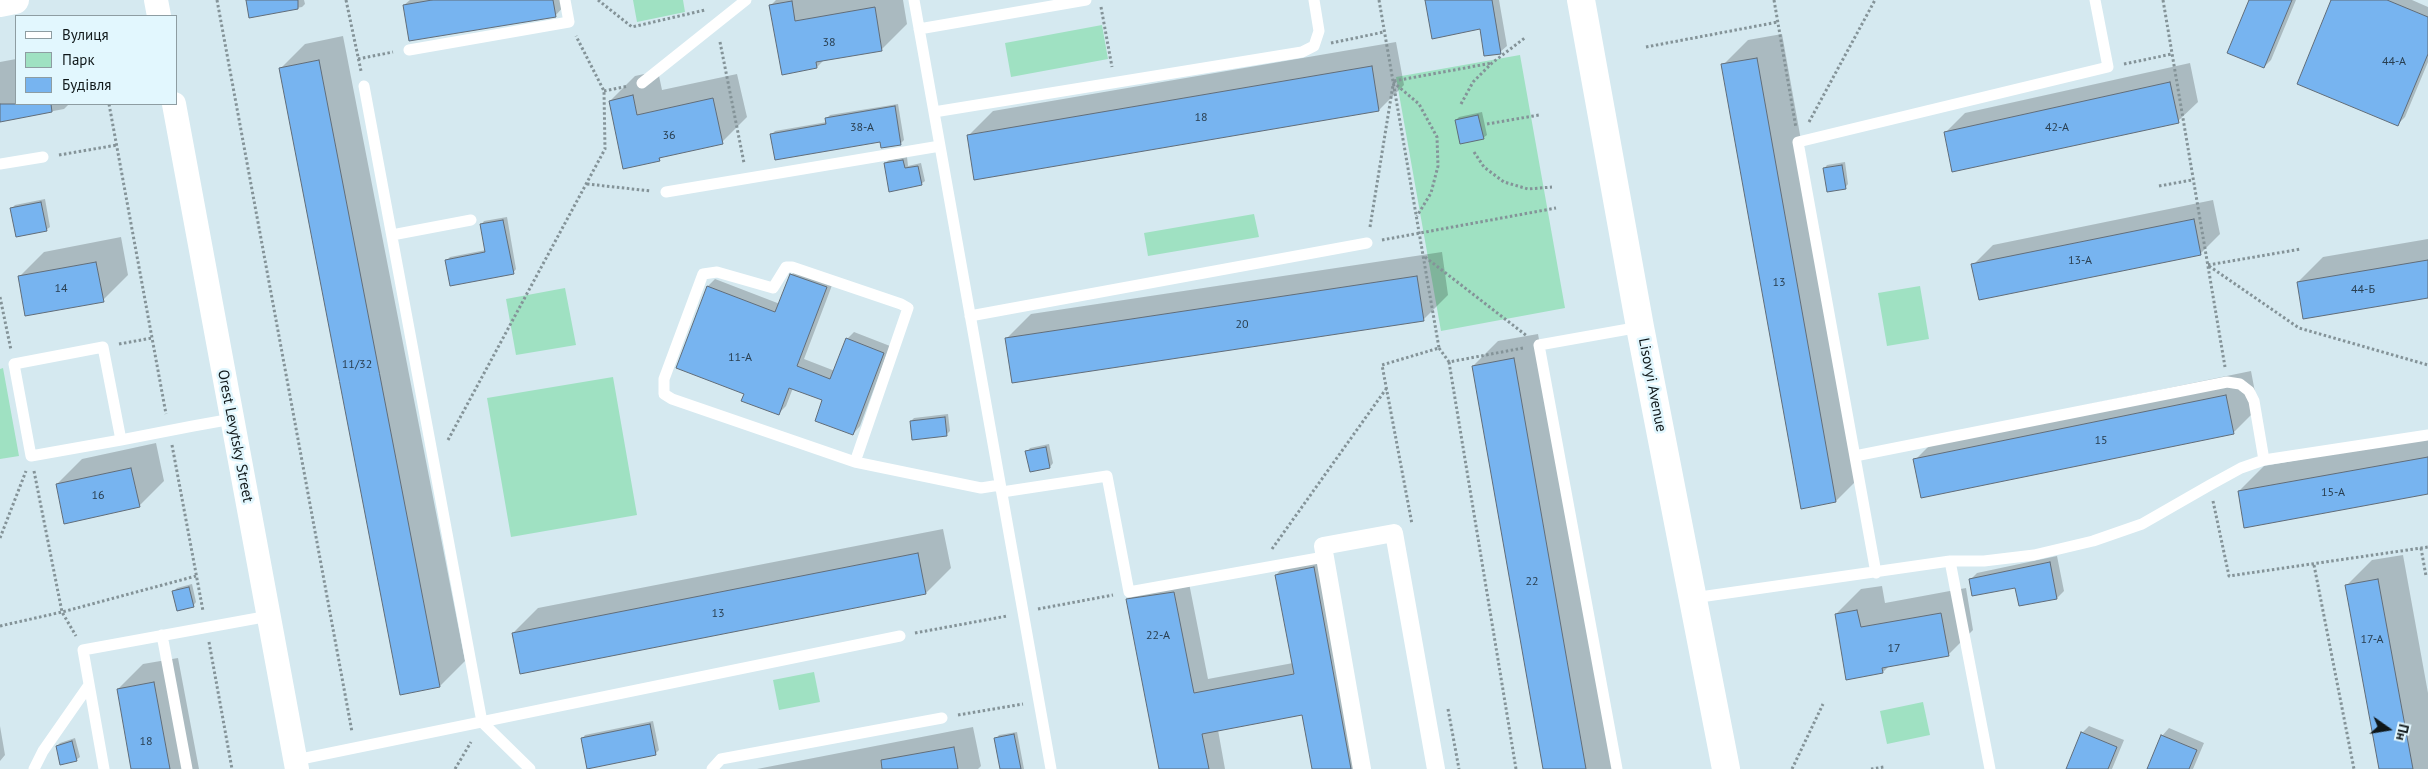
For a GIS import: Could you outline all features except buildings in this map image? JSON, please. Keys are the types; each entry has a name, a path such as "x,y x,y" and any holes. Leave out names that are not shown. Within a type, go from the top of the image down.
{"street":[{"path":"0,3 15,0"},
{"path":"156,0 159,15"},
{"name":"Lisovyi Avenue","path":"1581,0 1640,327 1726,769"},
{"name":"Orest Levytsky Street","path":"174,105 296,765"},
{"path":"1362,769 1323,546 1394,534 1436,769"}],"lane":[{"path":"409,50 569,22 565,0"},
{"path":"642,83 744,0"},
{"path":"914,0 1051,769"},
{"path":"919,29 1086,0"},
{"path":"934,112 1302,52 1314,46 1319,31 1314,0"},
{"path":"1876,573 1798,142 2108,67 2095,0"},
{"path":"364,86 482,722 530,769"},
{"path":"666,192 940,146"},
{"path":"0,164 43,157"},
{"path":"392,235 471,220"},
{"path":"970,316 1367,243"},
{"path":"855,462 908,308 788,266 784,270 779,282 773,288 717,272 703,274 664,379 664,394 672,399 855,462 981,488 1001,488 1107,476 1130,592 1324,557"},
{"path":"1617,769 1539,346 1640,327"},
{"path":"120,440 103,347 14,364 32,456 120,440 232,419"},
{"path":"1855,456 2227,382 2240,384 2254,401 2264,460"},
{"path":"1693,598 1950,561 1984,561 2034,555 2093,541 2142,524 2241,468 2264,460 2428,435"},
{"path":"1950,561 1990,769"},
{"path":"104,769 83,650 269,616"},
{"path":"162,636 187,769"},
{"path":"296,765 355,748 900,636"},
{"path":"34,769 42,751 90,685"},
{"path":"712,769 721,759 942,718"}],"path":[{"path":"217,0 355,748"},
{"path":"346,0 364,86"},
{"path":"598,0 632,27 744,0"},
{"path":"1100,0 1114,83"},
{"path":"1379,0 1439,348 1450,362 1516,769"},
{"path":"1774,0 1798,142"},
{"path":"1798,142 1875,0"},
{"path":"2163,0 2227,382"},
{"path":"434,465 605,149 604,91 569,22"},
{"path":"716,22 747,178"},
{"path":"1646,47 1778,22"},
{"path":"1314,46 1384,32"},
{"path":"1461,104 1473,82 1492,62 1526,37"},
{"path":"358,59 409,50"},
{"path":"2108,67 2172,54"},
{"path":"1393,82 1492,62"},
{"path":"1393,82 1419,104 1437,137 1438,166 1436,175 1431,193 1417,216"},
{"path":"1367,243 1393,82"},
{"path":"604,91 642,83"},
{"path":"1487,124 1539,115"},
{"path":"43,157 117,145"},
{"path":"1474,152 1484,167 1504,182 1528,189 1552,187"},
{"path":"2159,186 2192,180"},
{"path":"587,184 666,192"},
{"path":"1392,238 1556,208"},
{"path":"2208,265 2301,249"},
{"path":"1424,257 1539,346"},
{"path":"2208,265 2299,328 2428,365"},
{"path":"0,296 14,364"},
{"path":"103,347 152,338"},
{"path":"1450,362 1539,346"},
{"path":"1258,569 1386,389 1382,365 1439,348"},
{"path":"0,538 32,456"},
{"path":"32,456 62,612 83,650"},
{"path":"2210,485 2230,576 2428,547"},
{"path":"2421,548 2426,576"},
{"path":"2314,564 2354,769"},
{"path":"0,626 62,612 196,576"},
{"path":"900,636 1130,592"},
{"path":"942,718 1039,701"},
{"path":"1792,769 1823,704"},
{"path":"455,769 482,722"},
{"path":"1871,769 1884,767"}],"green space":[{"path":"633,0 683,0 685,12 637,22"},
{"path":"1102,25 1108,59 1011,77 1005,43"},
{"path":"1520,55 1565,308 1441,331 1396,77"},
{"path":"1254,214 1259,237 1148,256 1144,233"},
{"path":"1920,286 1929,339 1887,346 1878,293"},
{"path":"565,288 576,345 516,355 506,299"},
{"path":"3,368 19,456 0,459 0,369"},
{"path":"613,377 637,515 511,537 487,398"},
{"path":"814,672 820,702 779,710 773,680"},
{"path":"1923,702 1930,735 1887,744 1880,711"}]}
